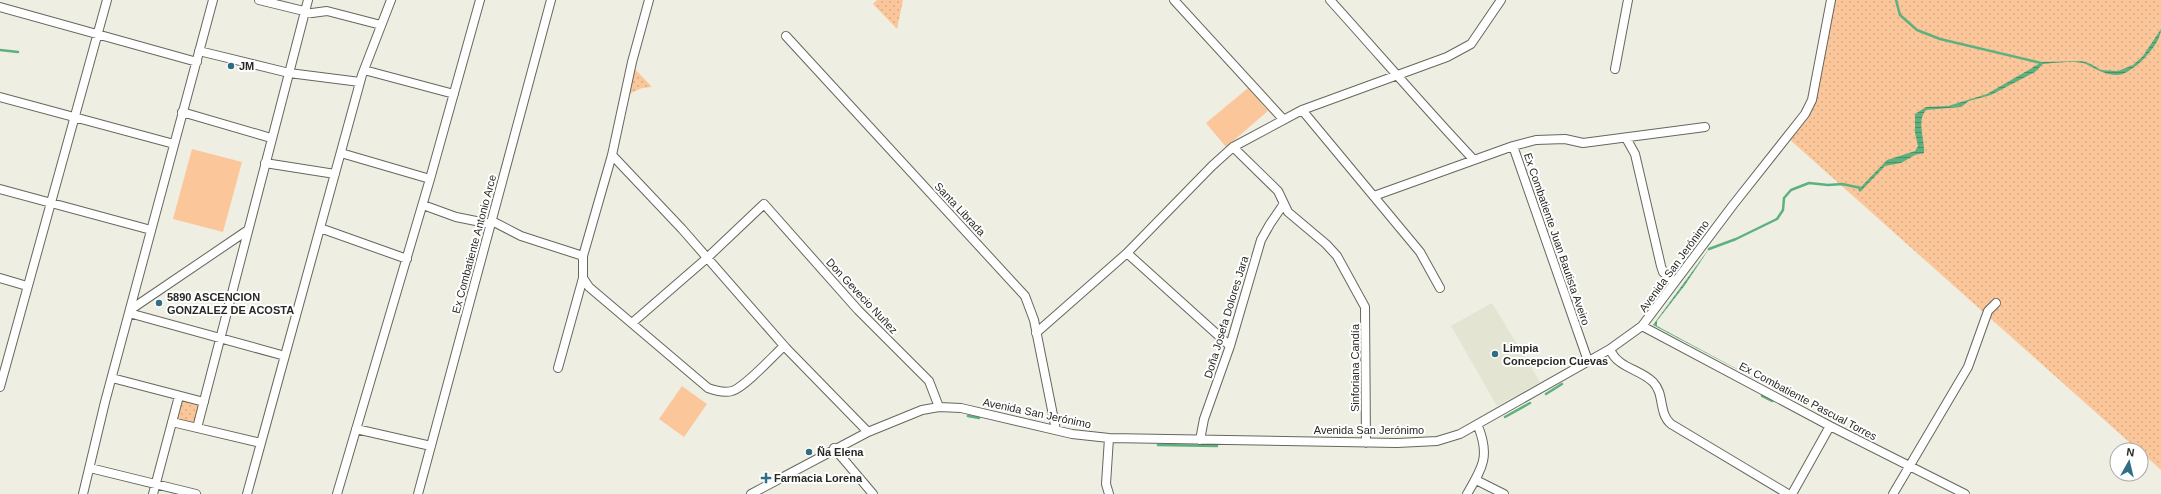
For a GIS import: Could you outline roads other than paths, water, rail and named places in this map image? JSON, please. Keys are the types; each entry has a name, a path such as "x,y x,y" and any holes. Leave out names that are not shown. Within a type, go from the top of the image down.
{"street":[{"path":"0,387 2,372 52,203 74,116 107,0"},
{"path":"83,494 129,312 213,0"},
{"path":"259,0 317,13 327,11 381,25"},
{"path":"197,428 308,0"},
{"path":"247,494 360,82 391,0"},
{"path":"337,494 407,259 480,0"},
{"name":"Ex Combatiente Antonio Arce","path":"418,494 551,0"},
{"path":"649,0 632,62 612,155 583,256 581,271 583,278 589,287 708,388 724,392 739,388 784,346"},
{"path":"1174,0 1283,119"},
{"path":"1330,0 1473,159"},
{"path":"1036,333 1127,253 1212,166 1233,147 1302,110 1447,57 1471,44 1502,0"},
{"path":"1615,69 1628,0"},
{"name":"Avenida San Jerónimo","path":"753,494 834,448 868,432 922,410 939,407 961,408 1072,434 1109,438 1397,443 1437,441 1456,436 1478,426 1610,349 1642,326 1674,282 1805,114 1812,100 1830,0"},
{"path":"0,7 197,62"},
{"name":"Santa Librada","path":"786,36 1025,296 1030,305 1056,430"},
{"path":"199,51 288,73 360,82"},
{"path":"364,70 454,94"},
{"path":"0,98 74,116 174,144"},
{"path":"1302,110 1420,252 1440,288"},
{"path":"182,112 271,138"},
{"path":"1374,196 1473,159 1536,140 1565,139 1583,143 1705,127"},
{"path":"1626,138 1635,154 1661,266 1663,272 1674,282"},
{"name":"Ex Combatiente Juan Bautista Aveiro","path":"1513,146 1588,361"},
{"name":"Sinforiana Candía","path":"1233,147 1278,191 1283,205 1288,212 1326,244 1337,256 1366,307 1366,443"},
{"path":"341,153 430,179"},
{"path":"612,155 707,258 784,346 868,432"},
{"path":"265,163 335,174"},
{"path":"0,189 151,230"},
{"name":"Don Gevecio Nuñez","path":"707,258 764,204 858,310 929,381 939,407"},
{"name":"Doña Josefa Dolores Jara","path":"1200,440 1204,419 1230,346 1261,240 1283,205"},
{"path":"422,206 456,217 491,222 521,236 583,256"},
{"path":"320,228 407,259"},
{"path":"129,312 248,230"},
{"path":"1127,253 1230,346"},
{"path":"632,323 707,258"},
{"path":"0,278 27,286"},
{"path":"558,368 583,278"},
{"path":"1893,494 1909,465 1950,400 1968,367 1988,311 1996,303"},
{"path":"129,312 285,356"},
{"name":"Ex Combatiente Pascual Torres","path":"1642,326 1830,426 1965,494"},
{"path":"1610,349 1616,360 1653,381 1661,398 1664,416 1671,424 1788,494"},
{"path":"112,378 204,402"},
{"path":"153,494 179,396"},
{"path":"172,422 262,443"},
{"path":"1467,494 1476,480 1481,468 1485,451 1484,442 1478,426"},
{"path":"1792,494 1830,426"},
{"path":"356,429 431,446"},
{"path":"1109,438 1106,484 1109,494"},
{"path":"834,448 873,494"},
{"path":"90,468 196,494"},
{"path":"1476,480 1504,494"}],"waterway":[{"path":"1896,0 1900,15 1917,30 1940,39 2041,63"},
{"path":"0,50 18,52"},
{"path":"1709,249 1736,239 1777,219 1783,210 1784,198 1791,190 1809,183 1828,185 1842,184 1861,188"},
{"path":"1546,394 1562,384"},
{"path":"1762,396 1772,401"},
{"path":"1505,417 1530,403"},
{"path":"968,416 979,418"},
{"path":"1158,445 1217,446"}],"place":[{"name":"JM","path":"231,66"},
{"name":"5890 ASCENCION GONZALEZ DE ACOSTA","path":"159,303"},
{"name":"Limpia Concepcion Cuevas","path":"1495,354"},
{"name":"Ña Elena","path":"809,452"},
{"name":"Farmacia Lorena","path":"766,478"}]}
